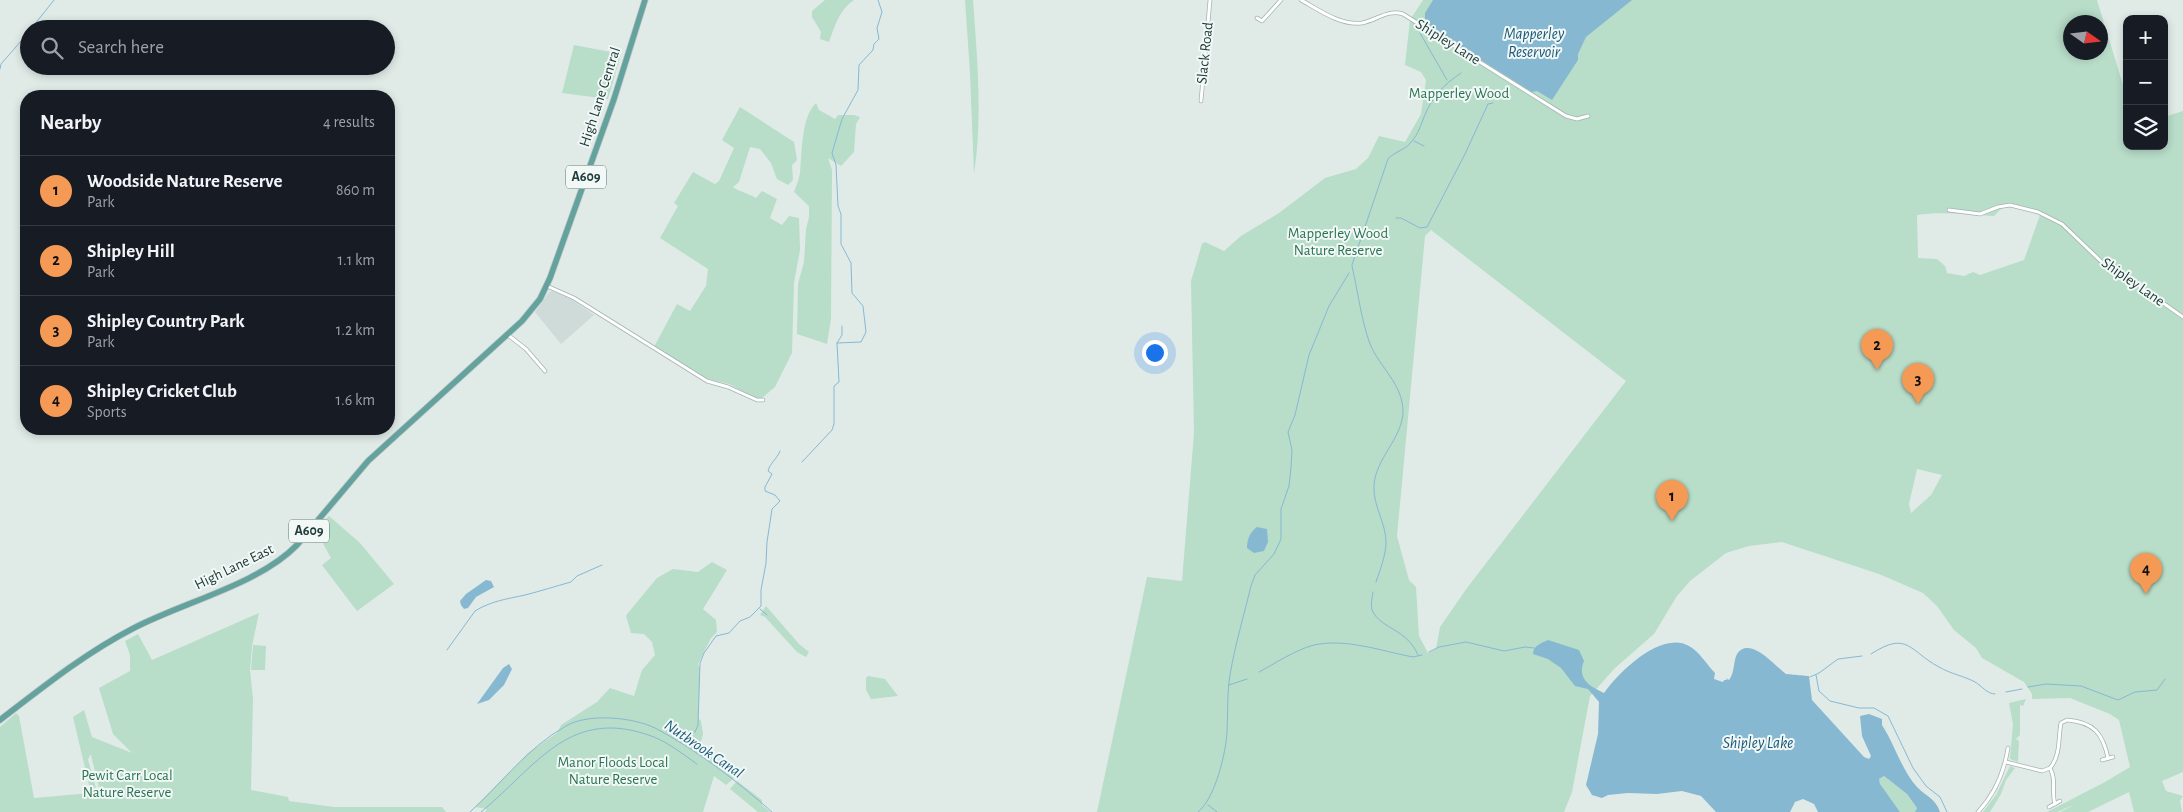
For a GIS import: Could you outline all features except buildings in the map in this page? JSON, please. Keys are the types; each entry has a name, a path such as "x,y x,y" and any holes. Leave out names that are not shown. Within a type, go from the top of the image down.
{"main road":[{"name":"High Lane Central","path":"547,286 608,117 645,0"},
{"name":"High Lane East","path":"0,720 74,664 112,640 156,617 246,579 284,557 298,545 369,460 508,335 536,304 547,286"}],"street":[{"name":"Slack Road","path":"1201,101 1210,0"},
{"path":"1257,18 1262,20 1281,0"},
{"name":"Shipley Lane","path":"1301,0 1332,16 1353,23 1364,22 1390,13 1403,14 1566,116 1577,119 1588,116"},
{"name":"Shipley Lane","path":"1949,210 1980,214 1998,207 2010,205 2029,209 2050,218 2069,230 2108,268 2122,274 2183,317"},
{"path":"547,286 574,298 707,381 728,387 757,400 763,400"},
{"path":"508,335 526,349 545,371"},
{"path":"2006,762 2042,771 2050,768 2054,764 2059,745 2060,725 2065,720 2074,721 2099,732 2108,758"},
{"path":"1978,812 1997,785 2006,762 2008,748"},
{"path":"2102,760 2113,757"},
{"path":"2050,768 2054,777 2053,796 2055,804"},
{"path":"2049,808 2060,801"}],"shaded area":[{"path":"552,291 571,299 594,315 561,344 535,312 549,292"}],"green space":[{"path":"825,0 854,0 841,13 829,42 820,39 821,32 812,17 812,11"},
{"path":"965,0 973,0 977,65 979,109 974,174 970,73"},
{"path":"1423,0 2097,0 2102,15 2063,15 2063,60 2108,60 2108,36 2123,85 2123,150 2168,150 2168,116 2183,111 2183,772 2162,781 2166,791 2183,796 2180,801 2182,812 2134,812 2129,792 2088,812 2060,812 2076,804 2057,812 2047,812 2130,767 2119,720 2110,714 2070,698 2032,699 2032,694 2024,682 1982,658 1976,648 1954,630 1937,606 1923,593 1879,574 1782,542 1749,546 1726,553 1690,581 1677,596 1654,634 1615,668 1590,696 1572,792 1564,812 1097,812 1147,577 1182,581 1194,433 1191,281 1202,244 1205,242 1224,251 1241,236 1279,213 1325,178 1356,169 1368,158 1379,136 1405,142 1421,114 1426,80 1421,72 1405,65 1410,20","holes":["2010,207 2040,215 2024,260 1980,275 1973,272 1964,276 1947,273 1945,266 1937,259 1918,258 1917,215 1946,213 1994,216 2002,208","1431,230 1626,381 1467,588 1440,627 1436,649 1428,653 1419,636 1416,587 1409,580 1397,536 1425,236","1917,469 1942,475 1931,495 1911,513 1909,504"]},
{"path":"574,45 621,54 608,99 562,93"},
{"path":"816,103 819,110 835,119 838,115 860,117 856,124 854,152 841,166 828,158 832,170 831,319 827,344 797,334 798,284 804,262 809,206 794,192 800,173 807,117"},
{"path":"740,107 794,142 797,160 792,165 793,180 788,185 777,179 771,163 760,149 750,147 739,182 733,187 756,198 762,191 777,199 770,218 782,225 789,216 799,218 800,250 794,283 792,353 775,387 762,398 757,399 729,384 708,379 654,347 677,304 690,311 706,286 708,269 660,238 678,206 674,203 693,172 715,184 719,181 734,148 722,140"},
{"path":"329,516 360,543 394,584 357,611 322,565 331,558 315,529"},
{"name":"Manor Floods Local Nature Reserve","path":"712,562 727,570 703,609 716,620 717,632 711,638 698,664 700,669 698,718 701,721 703,734 700,746 734,778 726,785 714,776 703,812 485,812 487,809 475,807 528,753 557,733 561,725 597,702 610,688 634,696 642,670 655,655 652,642 644,634 631,633 626,616 657,578 673,569 698,572"},
{"path":"766,606 799,644 809,652 806,657 797,652 765,617 760,615"},
{"name":"Pewit Carr Local Nature Reserve","path":"259,613 252,646 250,670 253,699 251,790 288,797 289,801 334,807 442,807 446,812 0,812 0,727 16,713 19,716 34,798 91,793 73,717 84,710 92,737 132,753 113,734 99,688 130,671 130,655 125,641 138,634 152,660","holes":["91,755 100,792 97,792 88,760"]},
{"path":"253,645 266,646 265,670 251,670"},
{"path":"868,676 885,679 898,696 871,699 866,690 866,678"},
{"path":"2026,699 2023,706 2020,705 2020,735 2016,739 2019,741 2018,762 2010,759 2013,724 2009,703"},
{"path":"2010,766 2015,768 2006,780 2001,794 1990,812 1983,812 1996,795"},
{"path":"1884,776 1907,794 1917,808 1915,812 1900,812 1893,805 1880,783 1879,779"},
{"path":"737,781 762,800 762,805 770,812 758,812 730,789"}],"water":[{"name":"Mapperley Reservoir","path":"1433,0 1632,0 1586,37 1578,54 1578,60 1552,100 1537,91 1532,92 1427,26 1429,22 1425,19 1425,13"},
{"path":"1257,527 1267,529 1268,542 1264,551 1254,553 1247,548 1247,545 1251,533"},
{"path":"486,580 491,581 494,587 476,597 468,608 464,609 460,601 466,594"},
{"name":"Shipley Lake","path":"1548,640 1579,650 1584,661 1582,672 1585,681 1604,693 1619,675 1641,656 1666,644 1678,643 1689,646 1700,655 1715,673 1714,679 1723,682 1727,680 1726,678 1729,680 1731,677 1737,654 1743,649 1756,650 1786,674 1809,676 1812,700 1864,757 1869,759 1871,756 1862,736 1860,716 1869,714 1882,719 1882,725 1911,780 1936,804 1940,812 1915,812 1917,808 1907,794 1884,776 1879,779 1880,784 1900,812 1818,812 1814,804 1803,799 1795,802 1790,812 1716,812 1701,796 1682,791 1657,794 1628,793 1608,795 1602,798 1592,795 1586,785 1598,734 1599,702 1588,689 1575,686 1561,668 1548,659 1533,654 1536,647"},
{"path":"509,664 512,669 504,685 489,700 477,704 503,668"}],"waterway":[{"path":"38,20 54,0"},
{"path":"837,343 861,342 866,332 863,306 852,293 851,263 841,244 841,214 838,206 836,165 832,153 842,119 858,90 859,65 873,50 874,44 879,39 877,28 882,12 878,0"},
{"path":"1420,33 1447,80"},
{"path":"0,69 1,64 20,42"},
{"path":"1352,265 1388,159 1410,144 1418,132 1434,97 1461,73"},
{"path":"1396,218 1401,218 1420,228 1427,227 1465,154 1488,104 1493,103"},
{"path":"1414,141 1424,146"},
{"path":"1352,266 1370,344 1399,393 1403,412 1402,422 1375,476 1374,493 1386,542 1384,557 1376,582"},
{"path":"1198,812 1210,797 1222,763 1227,732 1230,675 1251,586 1255,575 1274,554 1281,539 1281,509 1289,486 1291,467 1292,450 1288,432 1295,415 1309,355 1329,306 1349,273"},
{"path":"802,462 832,430 834,424 834,386 839,382 837,343 842,335 842,326"},
{"path":"681,742 695,732 698,725 700,663 704,653 716,636 729,633 740,621 750,617 761,606 761,590 772,509 780,501 775,495 765,491 765,487 772,474 768,471 769,468 780,451"},
{"path":"447,650 475,611 499,601 571,582 577,576 602,565"},
{"path":"1373,592 1371,605 1377,618 1408,640 1418,655"},
{"path":"760,609 767,615"},
{"path":"1429,652 1439,647 1466,642 1504,651 1525,647 1534,648"},
{"path":"1259,672 1300,650 1326,643 1351,644 1413,657 1422,655"},
{"path":"1871,654 1883,647 1901,643 1939,667 1971,680 1992,694 1995,694"},
{"path":"1810,677 1819,673 1838,659 1862,656"},
{"path":"1816,675 1819,691 1830,701 1859,708 1874,708 1888,716 1913,768 1926,786 1940,797 1947,812"},
{"path":"1229,685 1247,679"},
{"path":"2028,687 2046,684 2081,686 2118,700 2135,692 2157,690 2165,679"},
{"path":"2006,692 2022,689"},
{"name":"Nutbrook Canal","path":"470,812 527,755 552,735 575,722 598,718 623,719 655,728 686,746 716,767 772,812"},
{"path":"481,812 539,759 557,745 577,734 600,729 625,729 654,737 697,764"},
{"path":"1208,805 1217,812"}],"place":[{"name":"Shipley Hill","path":"1877,370"},
{"name":"Shipley Country Park","path":"1918,404"},
{"name":"Woodside Nature Reserve","path":"1672,521"},
{"name":"Shipley Cricket Club","path":"2146,594"}],"park label":[{"name":"Mapperley Wood","path":"1459,93"},
{"name":"Mapperley Wood Nature Reserve","path":"1338,242"}]}
